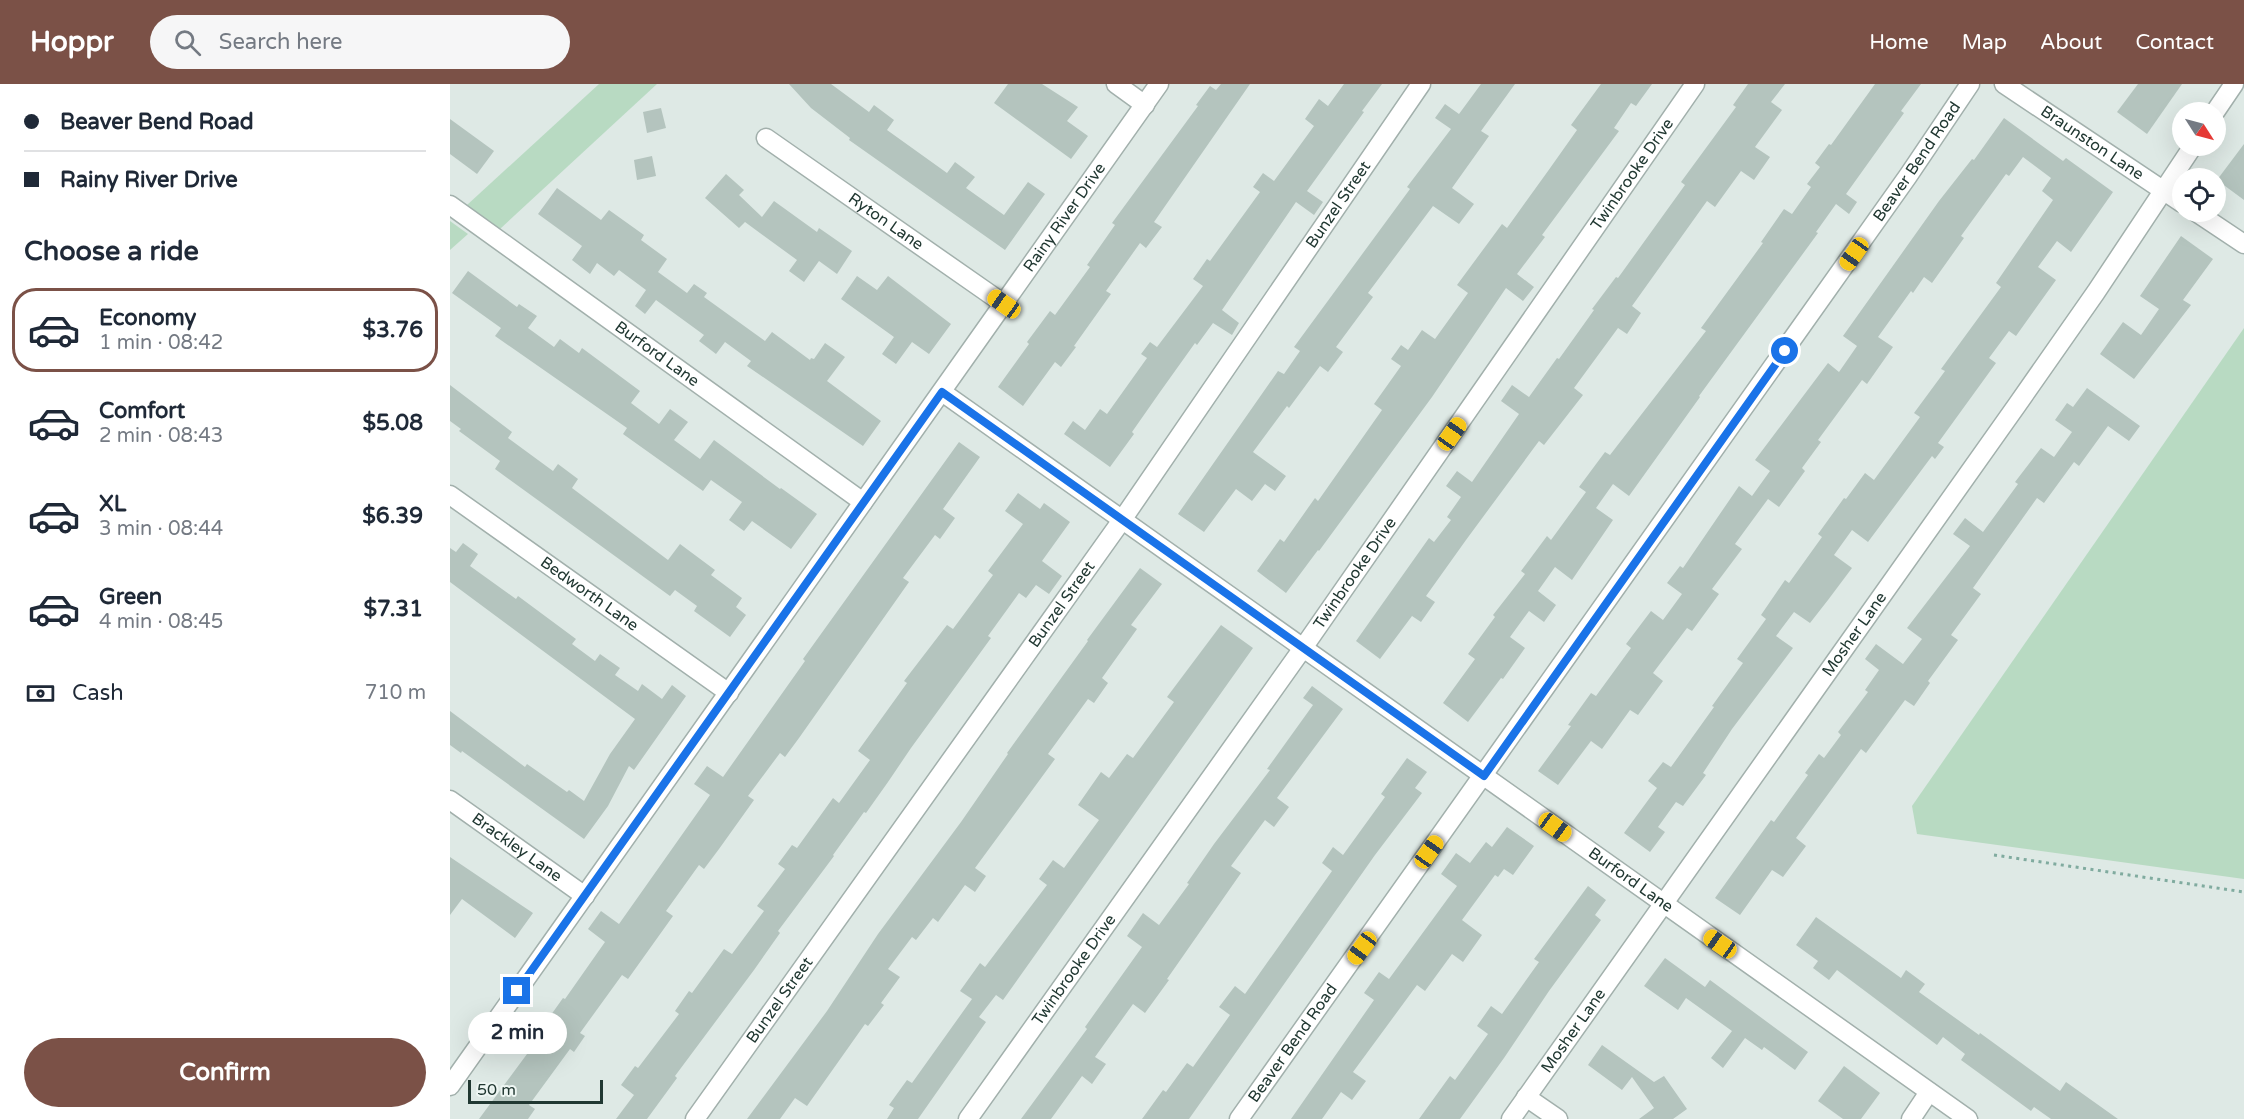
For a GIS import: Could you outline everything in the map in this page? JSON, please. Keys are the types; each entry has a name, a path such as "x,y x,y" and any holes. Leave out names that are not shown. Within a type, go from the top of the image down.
{"street":[{"path":"1116,84 1145,105"},
{"name":"Rainy River Drive","path":"450,1086 1159,84"},
{"name":"Bunzel Street","path":"695,1119 1122,520 1421,84"},
{"name":"Twinbrooke Drive","path":"968,1119 1303,648 1695,84"},
{"name":"Beaver Bend Road","path":"1239,1119 1908,176 1970,84"},
{"name":"Braunston Lane","path":"2004,84 2172,196"},
{"path":"2222,102 2234,84"},
{"name":"Ryton Lane","path":"766,138 1004,304"},
{"name":"Mosher Lane","path":"1511,1119 2018,405 2186,156"},
{"name":"Burford Lane","path":"450,205 863,501"},
{"path":"2211,222 2244,244"},
{"name":"Burford Lane","path":"942,392 1968,1119"},
{"name":"Bedworth Lane","path":"450,495 729,693"},
{"name":"Brackley Lane","path":"450,800 585,896"},
{"path":"1911,1119 1929,1092"},
{"path":"1526,1097 1558,1119"}],"path":[{"path":"1994,855 2244,892"}],"green space":[{"path":"599,84 657,84 500,229 467,205"},
{"path":"450,221 468,234 450,250"},
{"path":"2244,328 2244,879 1917,834 1912,806"}],"building":[{"path":"789,84 831,84 869,112 874,105 894,120 887,130 947,173 955,162 975,177 966,188 1004,215 1028,182 1045,194 1005,250 849,140 850,138 811,108"},
{"path":"1008,84 1042,84 1078,107 1067,121 1088,136 1071,159 994,103"},
{"path":"1221,84 1250,84 1154,222 1162,227 1146,248 1140,243 1106,291 1111,294 1074,346 1076,347 1061,367 1055,362 1023,406 998,387 1050,311 1055,315 1090,267 1087,265 1115,225 1112,223 1198,106 1196,105 1210,86 1216,90"},
{"path":"1344,84 1382,84 1307,191 1323,202 1314,215 1296,202 1222,310 1239,323 1232,335 1213,323 1197,345 1195,343 1110,467 1064,434 1073,421 1085,430 1100,409 1107,414 1147,358 1141,354 1150,342 1157,347 1203,286 1193,279 1207,259 1210,261 1260,192 1253,187 1263,173 1274,181 1314,126 1305,119 1319,99 1328,106"},
{"path":"1481,84 1515,84 1481,131 1489,136 1452,188 1474,204 1459,224 1433,206 1368,293 1373,297 1336,347 1343,352 1328,372 1320,366 1253,452 1286,476 1275,491 1265,484 1252,501 1236,489 1204,532 1178,514 1278,371 1284,374 1300,351 1294,347 1410,189 1407,187 1451,129 1435,118 1445,104 1459,114"},
{"path":"1601,84 1652,84 1636,106 1631,103 1614,128 1619,131 1542,235 1545,237 1517,274 1534,287 1523,301 1506,288 1432,397 1286,593 1257,571 1280,539 1284,542 1315,498 1318,501 1382,410 1374,404 1401,366 1391,359 1401,345 1408,350 1422,330 1435,339 1468,293 1457,285 1502,224 1507,228 1548,171 1577,130 1571,125"},
{"path":"1748,84 1785,84 1771,102 1782,110 1755,147 1770,157 1754,180 1741,171 1715,207 1707,201 1632,306 1641,313 1627,334 1618,328 1574,388 1583,395 1544,445 1539,441 1426,596 1435,602 1421,622 1412,616 1380,659 1356,641 1429,538 1434,542 1451,520 1447,517 1461,497 1446,486 1457,471 1472,482 1519,414 1501,401 1512,385 1529,397 1557,358 1559,359 1594,310 1592,309 1616,277 1618,278 1685,185 1681,182 1736,107 1733,105"},
{"path":"1875,84 1921,84 1901,111 1904,113 1846,194 1857,202 1849,214 1836,204 1816,232 1818,233 1629,496 1613,484 1596,508 1613,520 1572,580 1555,567 1538,591 1556,605 1544,622 1529,611 1510,637 1525,648 1468,722 1443,703 1475,659 1468,654 1495,617 1493,615 1525,574 1521,571 1547,536 1551,540 1586,492 1579,487 1605,452 1610,455 1706,331 1701,328 1763,243 1761,242 1784,209 1792,214 1811,187 1807,184 1820,167 1815,163 1829,144 1831,145"},
{"path":"2138,84 2182,84 2147,134 2117,112"},
{"path":"661,108 666,128 647,133 643,112"},
{"path":"2004,118 2063,161 2066,158 2113,192 2071,252 2057,241 2038,267 2056,280 2016,336 2009,331 1989,358 1996,363 1938,443 1944,447 1935,459 1932,456 1868,542 1852,530 1834,555 1852,568 1828,600 1810,623 1794,612 1776,636 1793,648 1732,729 1703,773 1706,775 1683,806 1676,802 1658,827 1665,832 1650,852 1624,833 1657,788 1648,781 1663,762 1671,767 1714,707 1712,706 1743,663 1737,659 1766,619 1761,615 1785,580 1789,583 1822,537 1818,534 1844,498 1846,499 1865,473 1874,480 1920,417 1914,413 1945,371 1941,369 2001,287 1996,283 2053,200 2042,191 2051,178 2023,157 2009,176 2006,174 1961,236 1964,238 1932,283 1924,277 1878,337 1893,347 1867,384 1862,380 1818,440 1821,442 1802,468 1805,471 1779,507 1768,499 1735,544 1742,549 1712,589 1719,594 1692,631 1687,628 1653,673 1663,681 1638,715 1630,710 1602,749 1591,741 1558,785 1538,771 1571,726 1568,725 1591,693 1596,696 1631,648 1626,644 1651,611 1663,620 1682,594 1667,583 1680,566 1683,568 1739,486 1752,496 1770,471 1755,460 1828,363 1839,372 1857,346 1843,336 1939,201 1972,159 1974,160"},
{"path":"450,119 494,151 477,174 450,154"},
{"path":"2244,144 2244,200 2226,187 2226,168"},
{"path":"652,156 656,176 637,180 634,160"},
{"path":"726,174 744,190 739,195 762,217 774,201 817,232 819,228 852,251 837,274 819,261 804,282 789,271 797,260 745,222 739,228 705,198"},
{"path":"557,188 601,220 609,210 644,235 641,240 667,259 658,272 687,293 694,284 707,293 704,297 765,341 772,332 810,360 814,359 825,343 845,357 827,381 881,421 863,446 747,366 751,361 725,342 716,354 699,341 704,335 656,300 645,314 635,306 646,290 619,270 614,276 597,263 590,274 572,260 582,246 538,214"},
{"path":"2181,236 2213,259 2183,300 2191,305 2134,379 2100,354 2123,322 2141,335 2159,309 2140,296"},
{"path":"468,271 517,307 519,304 537,316 528,328 554,347 560,339 579,353 582,348 640,391 631,403 659,424 670,409 688,422 674,440 700,459 714,440 817,514 791,549 752,521 744,531 729,520 742,502 711,480 703,491 623,434 627,428 495,336 501,328 452,293"},
{"path":"857,276 877,290 888,276 951,324 929,354 912,342 896,364 882,354 894,337 841,299"},
{"path":"450,385 512,432 508,438 553,471 558,464 578,479 572,488 668,560 680,544 715,570 711,575 742,598 736,607 746,615 730,637 694,611 697,606 675,590 670,596 495,469 500,461 459,431 461,429 450,421"},
{"path":"2087,388 2140,426 2129,441 2108,426 2079,466 2074,462 2044,503 2037,498 1973,588 1981,594 1951,635 1958,640 1928,681 1930,683 1914,706 1905,700 1866,753 1861,749 1796,838 1806,846 1783,877 1772,870 1740,915 1715,898 1771,820 1774,822 1808,775 1805,773 1819,754 1824,758 1841,735 1838,732 1868,692 1865,690 1879,670 1865,659 1876,644 1903,664 1922,639 1907,628 1970,546 1953,534 1965,518 1983,532 2018,484 2015,482 2041,448 2054,457 2072,432 2055,420 2067,403 2073,407"},
{"path":"959,442 980,457 943,509 955,518 940,539 935,535 903,578 909,582 799,738 785,757 780,753 748,796 754,800 719,849 704,869 699,865 666,911 673,916 628,979 622,975 580,1033 585,1036 574,1052 570,1049 529,1105 535,1109 528,1119 479,1119 544,1031 541,1029 605,942 588,929 601,911 619,924 710,795 694,784 707,766 723,777 805,661 803,659"},
{"path":"1018,493 1040,509 1044,503 1070,522 1042,561 1062,576 1049,594 1036,585 1026,598 1019,593 988,636 991,638 778,931 780,933 675,1076 677,1078 647,1119 616,1119 634,1095 621,1085 635,1066 638,1068 679,1014 675,1011 689,991 692,993 724,949 732,954 764,911 757,906 785,869 778,864 792,845 797,848 833,798 839,803 870,760 858,751 907,683 904,681 947,625 953,629 993,575 988,571 1023,524 1005,511"},
{"path":"463,543 478,554 470,566 516,599 518,596 576,639 572,644 595,661 600,654 620,668 615,675 638,691 642,684 662,699 672,685 686,696 634,770 629,766 608,806 584,839 462,751 461,753 450,745 450,711 525,767 527,764 584,801 610,754 635,719 450,582 450,548 456,552"},
{"path":"1140,568 1162,584 1131,625 1137,629 1102,678 1108,683 1094,703 1088,699 1048,754 1055,759 975,868 986,876 975,892 965,885 938,922 933,918 916,940 912,937 888,969 900,977 881,1003 884,1005 868,1026 865,1024 807,1106 795,1098 780,1119 747,1119 827,1011 878,934 961,822 1007,753"},
{"path":"1221,625 1253,648 1003,1000 996,995 979,1017 986,1022 918,1119 887,1119 894,1108 889,1105 907,1080 912,1083 972,999 960,991 980,963 985,967 1047,885 1039,879 1053,860 1064,868 1099,820 1078,805 1101,772 1109,778 1127,754 1133,758 1174,702 1167,697"},
{"path":"1312,686 1343,709 1277,798 1289,807 1274,827 1265,820 1231,866 1241,873 1145,1013 1133,1004 1095,1057 1106,1064 1092,1084 1082,1076 1051,1119 1021,1119 1087,1029 1085,1027 1142,947 1127,936 1143,913 1159,925 1214,844 1270,770 1267,769 1313,705 1303,698"},
{"path":"1407,758 1427,772 1415,788 1422,793 1375,855 1189,1119 1142,1119 1187,1063 1193,1067 1230,1015 1219,1007 1235,986 1245,994 1332,871 1322,863 1333,847 1343,855 1385,797 1381,794"},
{"path":"1507,827 1534,846 1513,875 1504,869 1498,877 1495,875 1462,920 1482,935 1463,962 1452,954 1425,991 1417,985 1353,1072 1366,1081 1352,1100 1341,1092 1322,1119 1291,1119 1374,1000 1364,993 1379,972 1389,979 1457,886 1441,874 1456,853 1470,863 1486,842 1492,847"},
{"path":"450,857 533,913 515,938 462,899 450,915"},
{"path":"1588,886 1606,900 1595,915 1601,920 1460,1119 1419,1119 1450,1076 1455,1080 1488,1034 1477,1026 1491,1006 1502,1014 1539,962 1534,959"},
{"path":"1816,917 1901,978 1906,970 1925,984 1919,992 2060,1091 2066,1082 2118,1119 2051,1119 2034,1107 2031,1111 1961,1060 1965,1054 1943,1037 1937,1045 1837,970 1829,980 1813,968 1818,961 1796,945"},
{"path":"1665,958 1705,987 1710,980 1808,1052 1795,1070 1764,1047 1762,1050 1745,1038 1723,1068 1711,1058 1732,1031 1686,998 1678,1010 1644,986"},
{"path":"1602,1045 1654,1082 1664,1076 1687,1109 1673,1119 1639,1119 1654,1108 1632,1077 1622,1090 1588,1065"},
{"path":"1844,1066 1880,1093 1861,1119 1843,1119 1818,1101"}],"route":[{"path":"517,991 942,392 1484,776 1785,351"}]}
